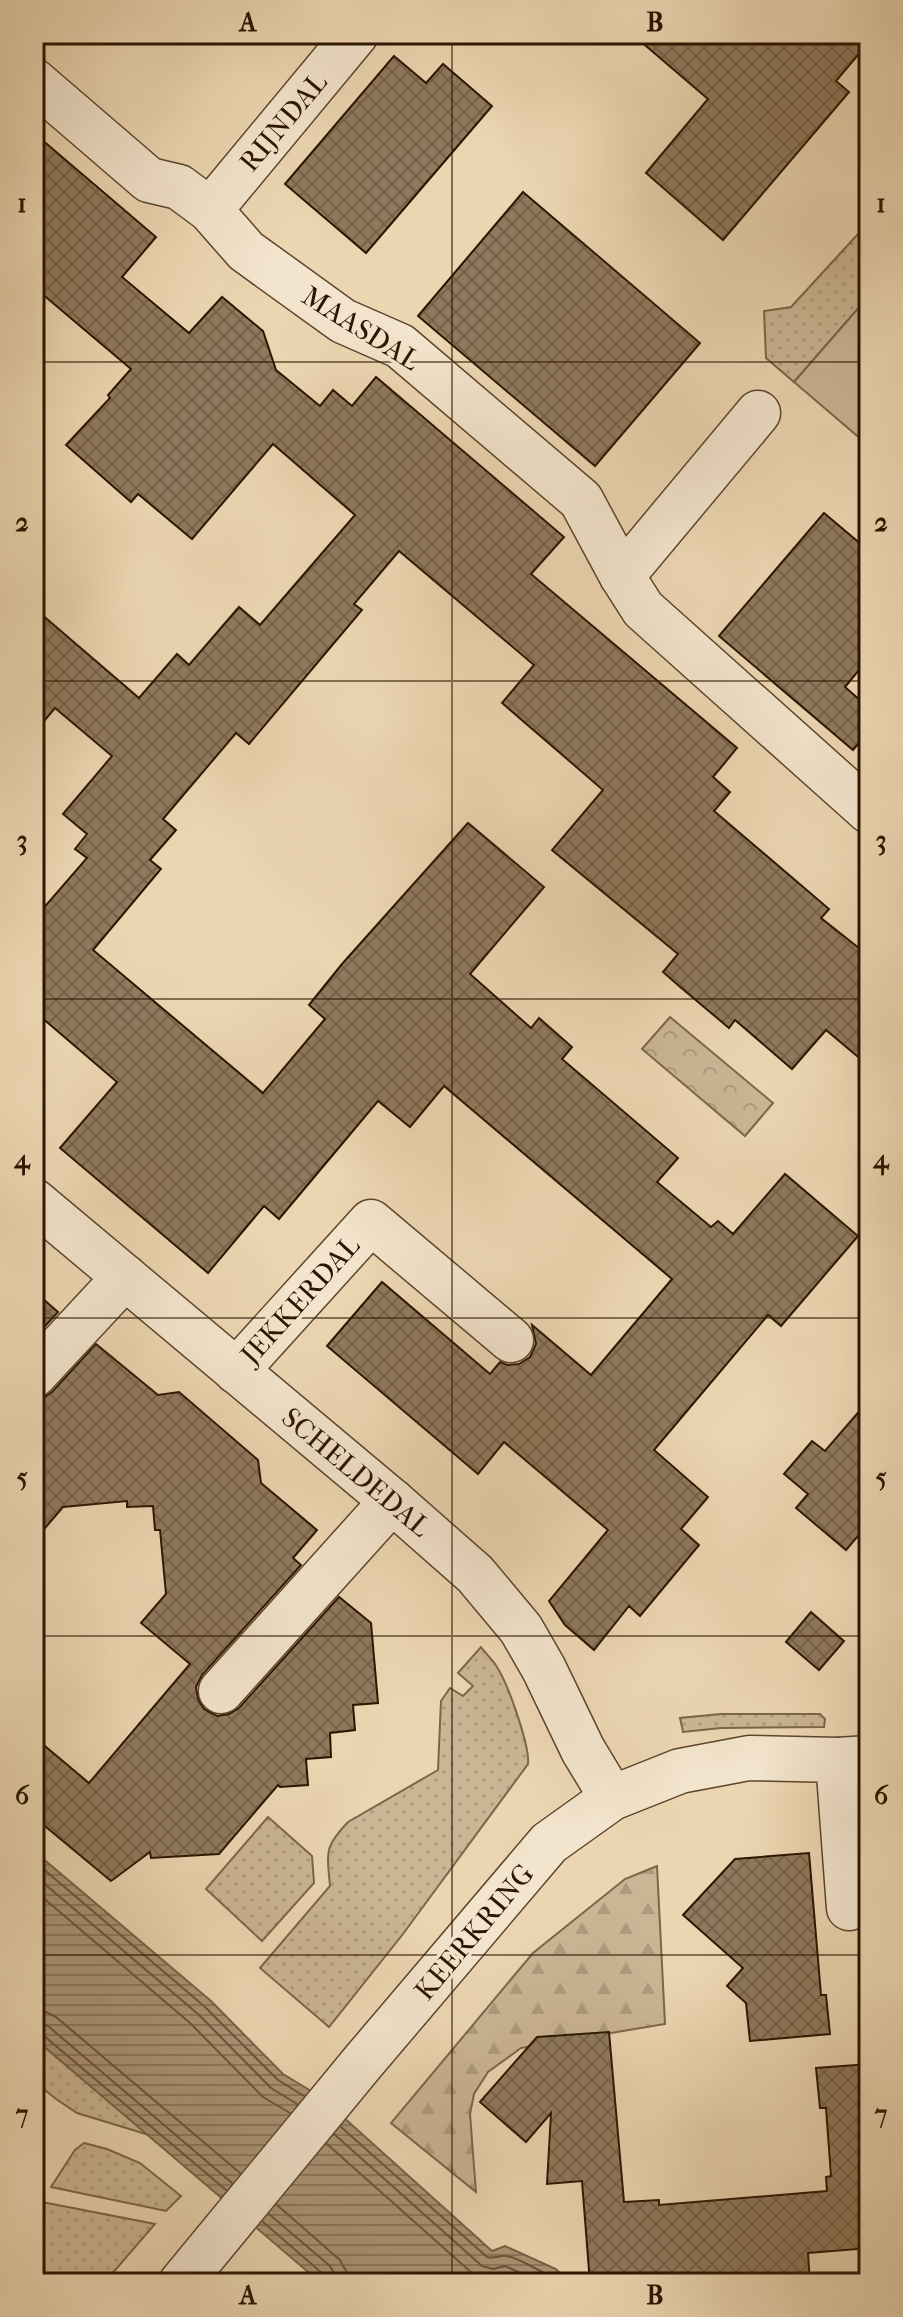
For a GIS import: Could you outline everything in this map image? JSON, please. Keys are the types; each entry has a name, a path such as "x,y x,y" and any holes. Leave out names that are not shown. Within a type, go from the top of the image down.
{"street":[{"name":"RIJNDAL","path":"210,210 356,34"},
{"name":"MAASDAL","path":"34,81 149,180 179,187 210,210 246,251 343,321 400,346 581,500 643,609 869,811"},
{"path":"622,576 758,413"},
{"name":"SCHELDEDAL","path":"34,1201 475,1574 521,1629 583,1750 612,1798"},
{"name":"JEKKERDAL","path":"236,1371 371,1222 511,1340"},
{"path":"34,1375 125,1277"},
{"path":"221,1691 392,1501"},
{"name":"KEERKRING","path":"181,2283 549,1843 612,1798 680,1771 749,1758 854,1759"},
{"path":"849,1908 854,1759"}],"green space":[{"path":"869,222 869,296 794,382 766,358 764,311 791,307"},
{"path":"869,296 869,446 794,382"},
{"path":"670,1017 773,1103 745,1136 642,1049"},
{"path":"481,1647 495,1664 507,1687 522,1730 528,1764 403,1934 329,2027 260,1968 330,1886 329,1851 348,1822 438,1770 441,1701 450,1688 463,1696 473,1686 458,1673"},
{"path":"721,1714 820,1714 825,1719 824,1727 721,1728 683,1732 680,1718"},
{"path":"268,1817 312,1856 314,1883 262,1941 206,1889"},
{"path":"657,1866 665,2024 521,2048 488,2072 474,2094 470,2114 476,2192 391,2123 533,1953 625,1879"},
{"path":"34,2038 149,2135 77,2113 34,2081"},
{"path":"84,2143 140,2163 181,2196 166,2211 51,2187 75,2150"},
{"path":"42,2202 155,2224 104,2283 34,2283 34,2215"}],"water":[{"path":"34,1851 211,2001 283,2074 321,2097 492,2251 505,2246 556,2269 570,2283 321,2283 34,2038"}],"building":[{"path":"632,34 869,34 869,42 836,81 849,92 723,240 646,173 708,99"},
{"path":"394,56 426,83 443,64 492,106 366,253 285,184"},
{"path":"34,133 156,237 122,277 189,333 222,297 263,331 276,370 320,406 333,390 352,406 376,377 564,537 531,574 737,748 713,777 730,792 714,811 829,909 821,918 869,956 869,1066 826,1030 792,1069 735,1020 729,1028 679,986 663,972 678,954 552,850 603,790 502,703 534,665 399,551 354,604 362,610 249,744 236,733 163,819 176,830 150,860 161,869 93,950 263,1093 325,1019 309,1005 468,823 544,887 470,974 531,1028 539,1018 572,1047 562,1059 678,1158 657,1182 711,1227 718,1221 733,1234 785,1174 858,1236 781,1326 768,1315 654,1450 708,1497 681,1529 699,1545 640,1616 629,1606 594,1650 565,1625 549,1601 608,1530 504,1442 478,1474 327,1346 382,1282 490,1374 500,1362 519,1364 530,1357 536,1344 532,1325 591,1375 672,1279 444,1086 410,1127 378,1101 279,1219 264,1206 208,1273 60,1148 117,1082 34,1011 34,919 87,858 75,849 87,834 63,814 112,756 55,708 34,733 34,608 139,698 177,654 189,665 239,607 260,625 355,515 273,444 192,539 138,494 131,502 66,445 110,398 108,395 131,369 34,287"},
{"path":"523,192 700,343 595,466 418,316"},
{"path":"824,513 869,551 869,658 845,687 869,708 869,731 853,750 719,636"},
{"path":"34,1291 58,1312 34,1338"},
{"path":"96,1344 158,1395 179,1392 258,1460 261,1483 317,1530 293,1558 301,1565 202,1675 196,1687 204,1709 217,1716 239,1708 339,1597 371,1623 378,1703 353,1705 355,1730 330,1733 331,1757 306,1759 308,1785 278,1785 219,1854 151,1858 150,1852 111,1881 34,1817 34,1737 89,1783 190,1664 141,1623 166,1594 160,1530 155,1530 153,1506 127,1507 127,1501 63,1507 34,1541 34,1399 42,1399 52,1392"},
{"path":"869,1400 869,1523 846,1550 796,1508 808,1494 784,1474 812,1441 825,1451"},
{"path":"811,1612 844,1641 819,1670 786,1642"},
{"path":"809,1853 821,1995 826,1995 830,2034 750,2041 746,2003 727,1986 743,1968 683,1915 735,1859"},
{"path":"609,2032 624,2202 659,2200 659,2205 827,2191 826,2177 831,2176 826,2108 820,2108 816,2068 869,2064 869,2248 808,2253 810,2283 590,2283 582,2181 547,2184 551,2113 526,2142 480,2102 537,2037"}]}
